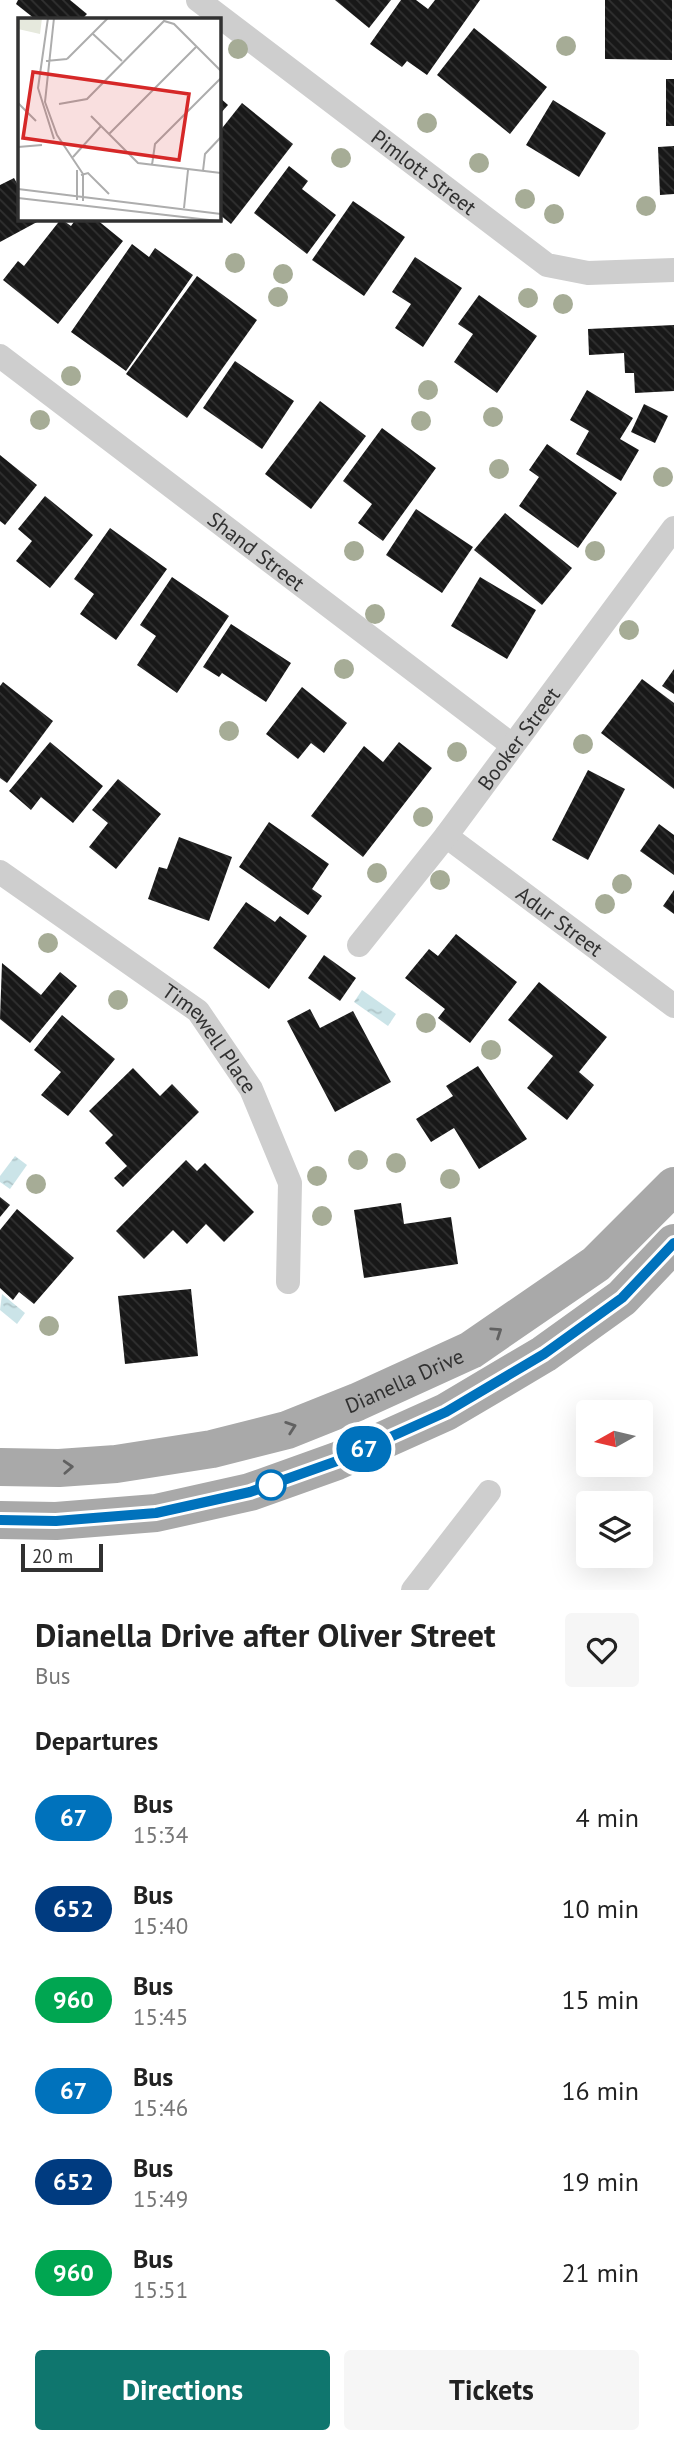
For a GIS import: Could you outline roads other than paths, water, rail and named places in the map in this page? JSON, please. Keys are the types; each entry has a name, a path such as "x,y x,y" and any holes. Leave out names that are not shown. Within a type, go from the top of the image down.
{"main road":[{"name":"Dianella Drive","path":"0,1467 59,1468 116,1464 212,1449 287,1430 357,1402 471,1350 596,1264 674,1186"},
{"name":"Dianella Drive","path":"0,1520 56,1521 156,1513 250,1492 337,1461 446,1412 544,1354 622,1298 674,1243"}],"street":[{"name":"Pimlott Street","path":"198,0 547,265 588,273 674,270"},
{"name":"Shand Street","path":"0,356 512,745"},
{"name":"Booker Street","path":"359,945 446,836 674,528"},
{"name":"Adur Street","path":"446,836 674,1006"},
{"name":"Timewell Place","path":"0,872 198,1011 251,1089 290,1182 288,1282"},
{"path":"413,1590 489,1492"}],"water":[{"path":"362,990 396,1014 388,1026 354,1002"},
{"path":"15,1156 27,1165 10,1189 0,1182 0,1176"},
{"path":"2,1294 25,1313 17,1324 0,1310"}]}
